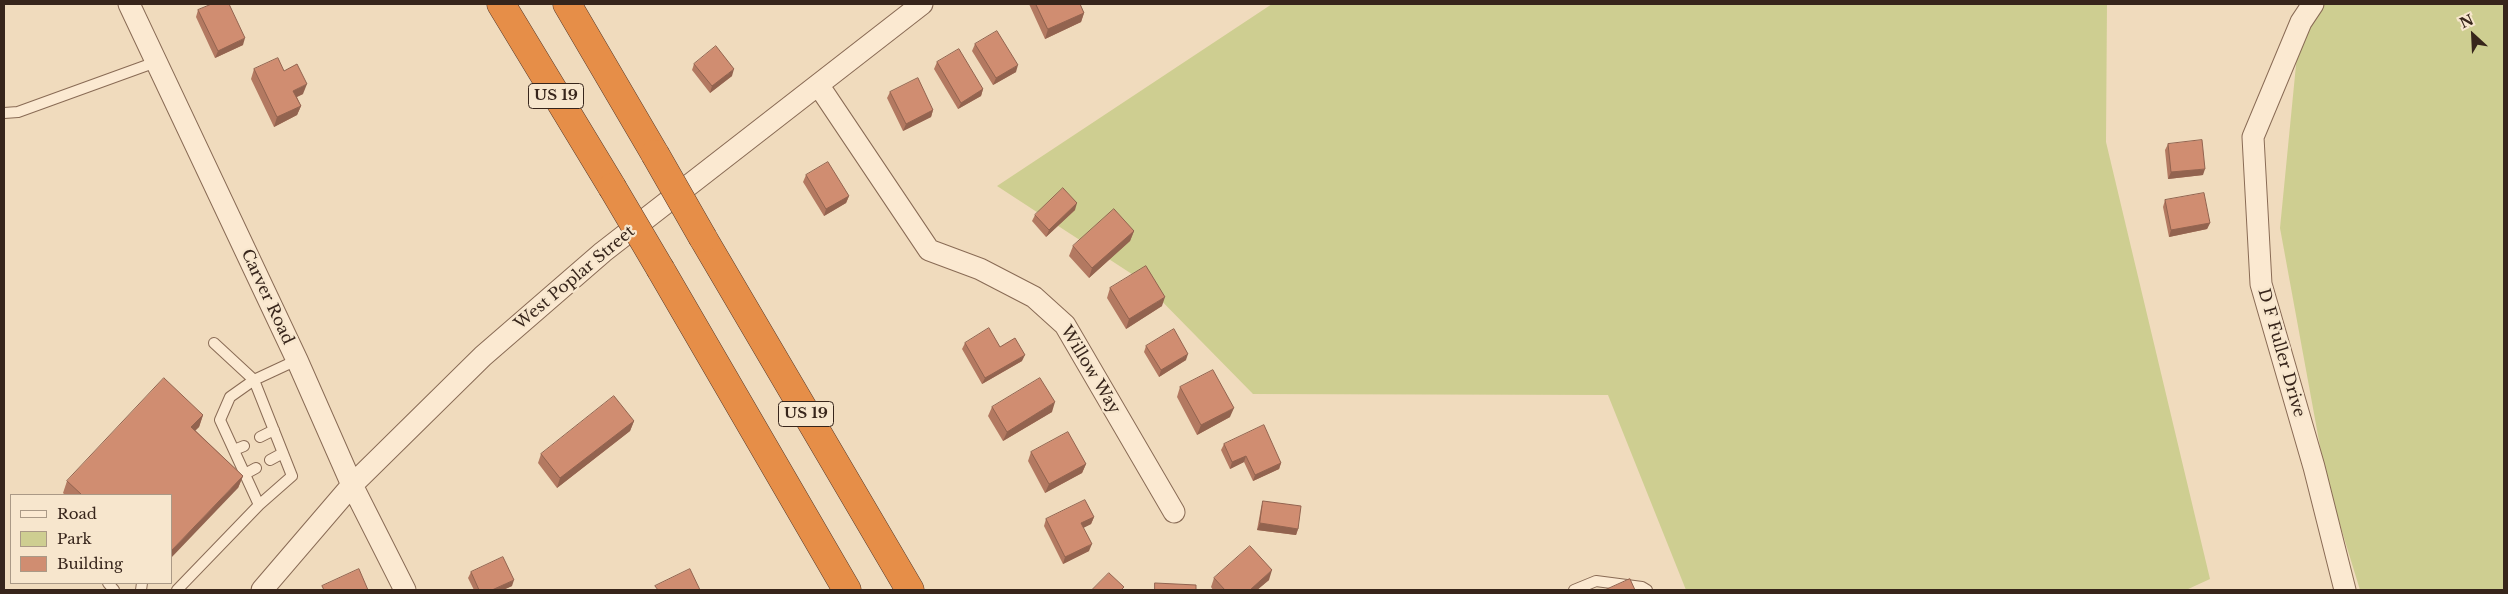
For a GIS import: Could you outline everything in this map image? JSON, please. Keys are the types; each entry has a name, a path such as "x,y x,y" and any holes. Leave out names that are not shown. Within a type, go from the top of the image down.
{"highway":[{"name":"US 19","path":"501,4 662,270 847,590"},
{"name":"US 19","path":"567,4 910,590"}],"street":[{"name":"Carver Road","path":"129,4 296,360 352,485 405,590"},
{"name":"West Poplar Street","path":"262,590 352,485 483,356 604,252 922,4"},
{"name":"D F Fuller Drive","path":"2313,4 2301,22 2253,137 2259,255 2261,284 2314,467 2345,590"},
{"name":"Willow Way","path":"819,86 928,250 980,268 1034,297 1065,325 1174,512"}],"lane":[{"path":"4,113 18,112 156,62"},
{"path":"177,590 259,505 292,476 254,380 214,343"},
{"path":"259,505 220,420 230,397 254,380 296,360"},
{"path":"260,437 274,430"},
{"path":"234,450 244,446"},
{"path":"270,460 283,453"},
{"path":"245,474 256,468"},
{"path":"1574,590 1596,581 1642,587 1647,590"}],"green space":[{"path":"1272,4 2107,4 2106,142 2210,579 2186,590 1686,590 1608,395 1253,394 1141,280 997,186"},
{"path":"2302,4 2504,4 2504,590 2360,590 2326,479 2280,228"}],"building":[{"path":"212,4 229,4 245,38 218,51 198,10"},
{"path":"1036,4 1080,4 1084,13 1048,29"},
{"path":"997,31 1018,65 996,78 975,44"},
{"path":"716,46 734,69 712,86 694,64"},
{"path":"959,49 983,89 961,103 937,62"},
{"path":"278,58 284,71 297,64 307,84 293,91 301,106 277,117 254,69"},
{"path":"918,78 933,110 906,124 890,92"},
{"path":"2202,140 2205,169 2171,172 2168,144"},
{"path":"828,162 849,196 826,209 806,175"},
{"path":"1063,188 1077,203 1049,230 1035,215"},
{"path":"2204,193 2210,223 2171,230 2165,200"},
{"path":"1114,209 1134,231 1092,268 1073,246"},
{"path":"1146,266 1165,297 1129,319 1110,288"},
{"path":"989,328 1000,347 1015,338 1025,355 985,378 965,343"},
{"path":"1174,329 1188,354 1161,370 1146,346"},
{"path":"1213,370 1234,408 1201,425 1180,387"},
{"path":"164,378 203,415 191,427 243,476 172,550 172,494 81,494 67,481"},
{"path":"1040,378 1055,402 1007,432 992,407"},
{"path":"614,396 634,421 560,478 541,454"},
{"path":"1264,425 1281,463 1255,475 1246,456 1232,462 1224,444"},
{"path":"1068,432 1086,464 1049,484 1031,452"},
{"path":"1085,500 1094,517 1081,523 1092,544 1065,557 1046,519"},
{"path":"1263,501 1301,506 1298,529 1260,523"},
{"path":"1250,546 1272,570 1250,590 1225,590 1214,578"},
{"path":"503,557 514,580 492,590 479,590 471,572"},
{"path":"359,569 368,590 324,590 322,586"},
{"path":"690,569 700,590 658,590 655,586"},
{"path":"1109,573 1124,587 1121,590 1092,590"},
{"path":"1630,579 1635,590 1605,590"},
{"path":"1155,583 1196,585 1196,590 1155,590"}]}
